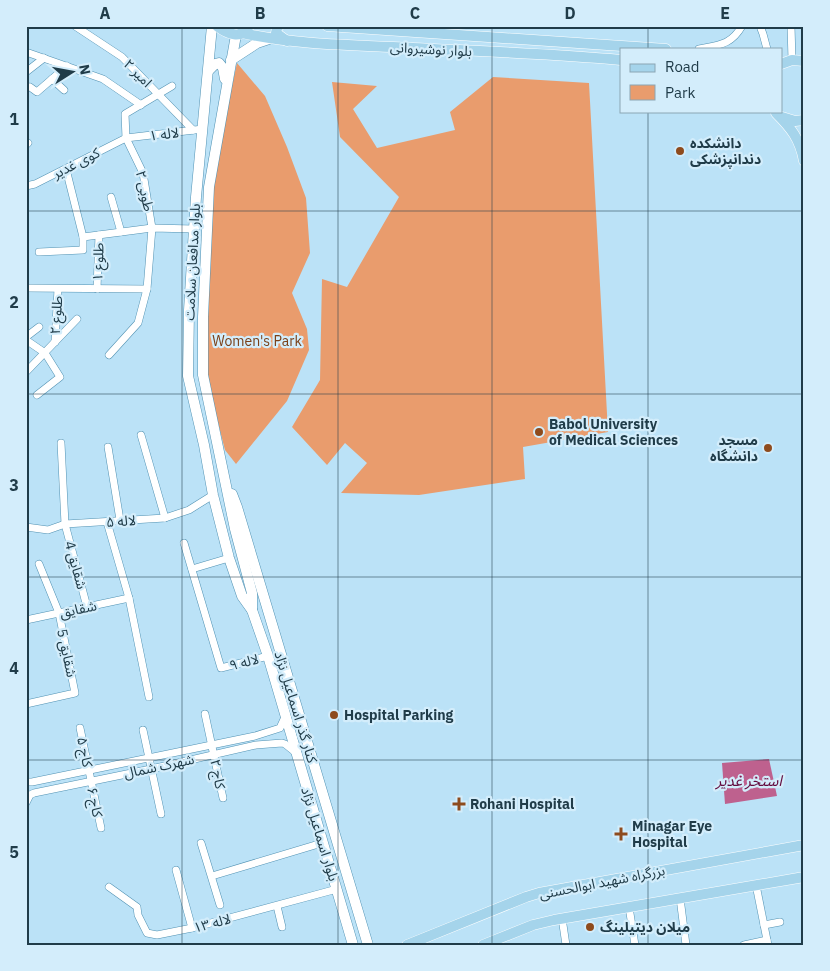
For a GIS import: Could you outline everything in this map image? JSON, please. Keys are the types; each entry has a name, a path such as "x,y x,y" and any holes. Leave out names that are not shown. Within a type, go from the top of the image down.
{"main road":[{"name":"بلوار مدافعان سلامت","path":"212,26 209,70 198,130 189,310 188,376 204,445 213,496"},
{"name":"بلوار نوشیروانی","path":"217,26 230,34 242,32 269,39 288,41 620,60"},
{"path":"279,26 276,33 288,41"},
{"name":"بلوار نوشیروانی","path":"327,26 460,31 655,48"},
{"name":"بلوار مدافعان سلامت","path":"223,470 203,375 203,317 209,187 231,60 242,32"},
{"path":"231,60 257,43 269,39"},
{"path":"782,64 792,60 804,61"},
{"path":"209,70 215,64 222,66 226,85"},
{"path":"776,112 790,120 804,120"},
{"path":"776,112 795,134 804,161"},
{"name":"بلوار اسماعیل نژاد","path":"223,470 235,529 252,593 252,610"},
{"name":"کنار گذر اسماعیل نژاد","path":"223,470 237,507 368,945"},
{"name":"بلوار اسماعیل نژاد","path":"213,496 228,558 242,596 252,610 268,656 353,945"},
{"name":"بزرگراه شهید ابوالحسنی","path":"407,945 539,893 804,844"},
{"name":"بزرگراه شهید ابوالحسنی","path":"483,945 533,925 562,918 804,877"}],"street":[{"name":"امیر ۲","path":"75,26 122,57 198,130"},
{"path":"705,48 725,44 736,36 742,26"},
{"path":"760,26 766,48"},
{"path":"791,26 792,60"},
{"path":"26,52 103,79 141,105 172,86"},
{"path":"26,72 44,58"},
{"path":"30,87 37,92 67,66"},
{"path":"52,79 64,90"},
{"name":"طوبی ۲","path":"109,355 138,323 148,289 152,228 143,173 126,138 125,114 141,105"},
{"name":"لاله ۱","path":"126,138 198,130"},
{"name":"کوی غدیر","path":"26,186 35,184 126,138"},
{"path":"39,252 83,250 83,237 66,169"},
{"path":"111,197 121,232"},
{"path":"83,237 152,228 194,229"},
{"name":"طلوع ۱","path":"97,289 99,235"},
{"path":"26,288 148,289"},
{"name":"طلوع ۲","path":"55,342 58,288"},
{"path":"28,367 45,353 76,319"},
{"path":"37,395 60,377 45,353 26,338 39,327"},
{"path":"141,435 165,518"},
{"name":"شقايق 4","path":"60,443 65,524 87,607"},
{"path":"108,447 120,520"},
{"name":"لاله ۵","path":"26,527 48,530 65,524 165,518 189,510 213,496"},
{"path":"107,522 129,598 149,697"},
{"path":"184,543 192,570 228,558"},
{"name":"شقايق 5","path":"26,704 75,693 59,613 39,564"},
{"name":"لاله ۹","path":"192,570 221,668 268,656"},
{"name":"شقايق","path":"26,620 129,598"},
{"name":"کاج ۲","path":"205,714 223,798"},
{"name":"شهرک شمال","path":"26,803 30,795 34,793 90,775 213,750 280,728 285,716"},
{"name":"کاج ۵","path":"80,728 90,775"},
{"path":"142,730 161,814"},
{"path":"255,736 256,745"},
{"name":"شهرک شمال","path":"26,781 32,782 90,775 213,750 256,745 282,743 296,752"},
{"name":"کاج ۶","path":"90,775 101,828"},
{"path":"201,842 220,905"},
{"path":"212,876 322,843"},
{"path":"176,870 192,928"},
{"path":"744,945 767,943 756,885"},
{"name":"لاله ۱۳","path":"109,887 137,907 138,915 147,933 157,934 192,928 337,888"},
{"path":"680,898 686,945"},
{"path":"277,906 282,926"},
{"path":"629,907 635,945"},
{"path":"562,918 566,945"},
{"path":"764,925 780,922"}],"green space":[{"name":"Women's Park","path":"237,63 265,96 287,147 306,198 310,253 292,293 307,329 309,350 287,401 236,464 225,450 205,372 211,215 217,154"},
{"path":"493,77 589,83 608,432 523,447 525,479 419,495 341,493 367,463 345,443 327,465 292,427 320,380 322,279 347,287 399,197 340,137 332,82 377,86 353,109 377,148 455,130 450,112"}],"water":[{"name":"استخر غدیر","path":"769,759 777,796 725,804 722,763"}],"place":[{"name":"دانشکده دندانپزشکی","path":"680,151"},
{"name":"Babol University of Medical Sciences","path":"539,432"},
{"name":"مسجد دانشگاه","path":"768,448"},
{"name":"Hospital Parking","path":"334,715"},
{"name":"Rohani Hospital","path":"459,804"},
{"name":"Minagar Eye Hospital","path":"621,834"},
{"name":"میلان دیتیلینگ","path":"590,927"}]}
